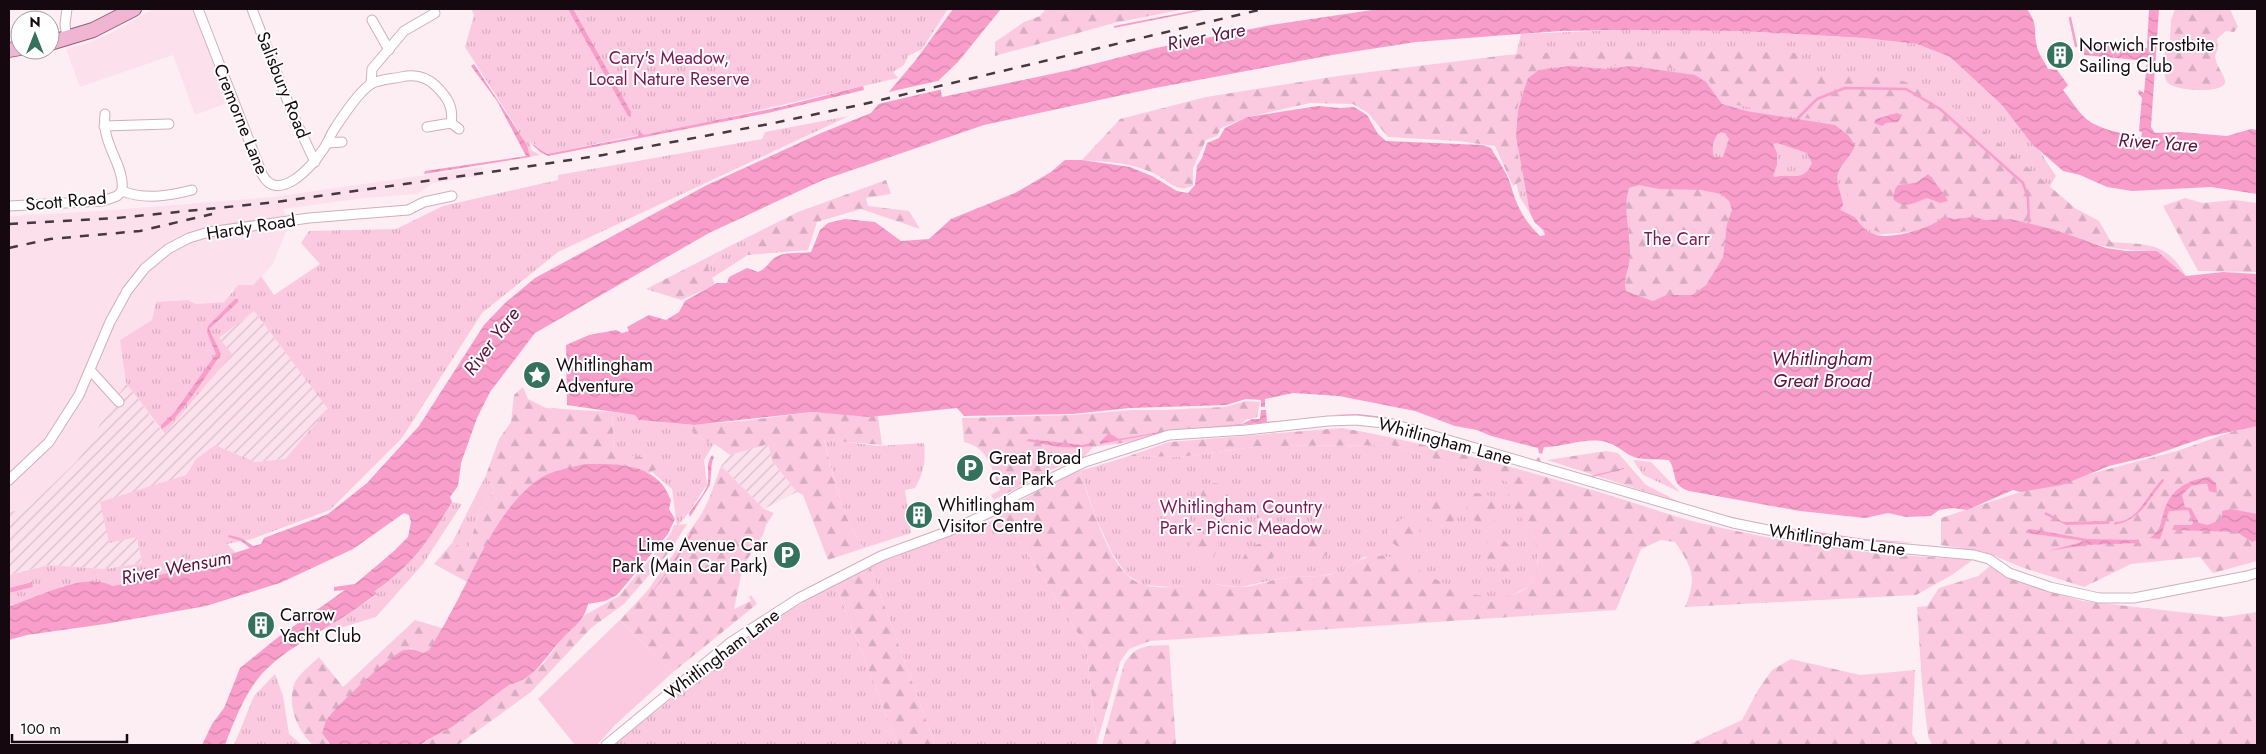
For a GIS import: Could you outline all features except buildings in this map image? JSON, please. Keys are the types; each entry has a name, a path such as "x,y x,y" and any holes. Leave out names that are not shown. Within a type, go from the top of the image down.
{"main road":[{"path":"60,41 107,24 134,9"}],"street":[{"path":"67,9 65,24 67,39"},
{"name":"Cremorne Lane","path":"198,9 266,181 271,186 278,186 296,179 314,162 333,130 371,84 370,75 372,68 404,30 435,13"},
{"name":"Salisbury Road","path":"252,9 293,115 314,162"},
{"path":"372,20 389,50"},
{"path":"371,84 406,76 420,76 429,80 452,106 451,123"},
{"path":"105,114 104,126 107,143 123,182 122,191 135,196 150,197 186,189"},
{"path":"427,127 451,123 459,129"},
{"path":"104,126 169,124"},
{"path":"327,143 342,142"},
{"name":"Scott Road","path":"9,206 103,201 118,196 122,191"},
{"name":"Hardy Road","path":"9,480 49,442 79,395 91,371 110,322 127,292 145,268 168,249 189,238 209,232 310,218 408,210 424,202 452,196"},
{"path":"91,371 119,402"},
{"name":"Whitlingham Lane","path":"606,745 731,642 799,598 881,556 949,531 991,512 1025,491 1085,462 1169,435 1246,430 1328,421 1356,420 1393,424 1732,523 1828,542 1974,555 1989,559 2009,573 2017,576 2050,587 2099,598 2134,598 2257,573"}],"shaded area":[{"path":"191,9 199,25 227,103 195,115 173,55 80,87 66,49 88,43 111,33 151,10"},
{"path":"482,167 484,175 433,183 418,194 365,198 283,209 289,225 272,266 252,286 232,290 224,302 196,304 188,300 120,340 126,383 77,461 27,509 9,512 9,216 100,211 272,197"},
{"path":"254,311 328,409 285,459 255,462 215,445 196,459 186,475 168,482 137,537 142,563 105,569 49,565 9,575 9,512 27,509 77,461 126,383 164,434 219,338"},
{"path":"768,444 772,461 797,492 764,509 721,466 730,455"}],"green space":[{"name":"Cary's Meadow, Local Nature Reserve","path":"471,9 948,9 922,49 908,56 904,65 893,72 898,78 639,138 638,135 547,154 530,141 531,150 540,155 530,157 518,130 465,47 474,15"},
{"path":"1046,9 1185,9 1114,23 995,56 995,42 1024,22 1040,16"},
{"path":"2175,9 2230,9 2238,27 2234,32 2226,31 2217,39 2218,49 2215,55 2225,81 2222,86 2215,89 2197,90 2178,88 2167,82 2165,74 2165,49 2170,41 2171,20"},
{"path":"1618,30 1741,31 1864,38 1917,44 1950,57 2002,105 2039,150 2056,176 2029,222 1873,235 1545,235 1520,198 1507,147 1506,95 1521,34"},
{"path":"1630,48 1799,53 1804,75 1891,77 1932,91 1994,139 2075,208 2099,221 2111,242 2145,245 2163,251 2171,256 2186,276 2157,251 2107,247 2078,239 2054,229 2026,223 1953,217 1931,221 1902,232 1881,232 1869,228 1860,219 1845,187 1845,171 1856,153 1857,145 1838,124 1727,103 1720,97 1709,81 1697,72 1657,66 1631,64 1608,66 1565,63 1530,73 1521,87 1513,133 1523,180 1513,186 1495,146 1458,141 1388,137 1368,113 1353,104 1310,103 1247,117 1221,128 1217,136 1206,140 1193,168 1193,185 1188,188 1173,186 1155,174 1137,167 1119,163 1082,160 1120,119 1206,97 1338,76 1507,55"},
{"path":"849,116 558,252 482,313 402,438 330,510 252,539 227,544 236,553 184,569 113,586 63,586 28,601 9,605 9,593 33,587 31,582 9,588 9,575 49,565 105,569 142,563 137,537 109,543 100,502 186,475 196,459 215,445 255,462 285,459 328,409 254,311 219,338 232,354 165,434 126,383 120,340 152,320 156,302 188,300 196,304 224,302 238,285 253,285 261,276 274,295 320,264 301,243 309,231 396,229 443,206 558,180 558,175 762,139 765,132"},
{"path":"886,180 891,194 866,198 868,206 909,211 920,229 861,209 817,222 808,250 748,255 748,237 798,212"},
{"name":"The Carr","path":"1639,185 1659,189 1702,190 1721,194 1729,201 1732,210 1727,224 1723,257 1706,285 1692,295 1666,295 1653,301 1626,291 1625,282 1630,260 1630,247 1626,205 1629,188"},
{"path":"2185,198 2203,203 2234,200 2257,203 2257,272 2198,271 2163,206"},
{"path":"748,237 748,255 712,278 708,267 722,250"},
{"path":"722,250 708,267 715,285 681,300 646,289"},
{"path":"523,387 528,399 546,408 612,412 614,453 659,460 658,469 649,473 629,466 585,464 502,519 467,582 434,564 452,543 468,550 480,509 495,490 486,475 499,439 511,422 514,395"},
{"path":"1246,401 1260,402 1257,417 1245,420 1238,427 1160,435 1130,442 1093,447 1084,457 1056,468 994,500 991,495 1000,490 988,460 979,449 964,442 962,418 1074,415 1131,410 1225,407"},
{"path":"612,412 635,415 639,420 691,425 695,436 714,444 704,460 707,485 677,526 672,489 652,472 658,469 614,453"},
{"path":"812,412 878,416 882,445 824,440 844,510 856,537 864,548 828,560 803,495 797,492 772,461 768,444 730,455 716,445 695,436 691,425 743,421"},
{"path":"2257,423 2257,561 2213,573 2200,557 2131,564 2084,587 2021,567 1985,552 1941,545 1941,518 2014,494 2177,451"},
{"path":"1342,428 1405,441 1530,472 1700,523 1836,548 1939,558 1974,559 1952,575 1916,595 1685,607 1692,581 1689,566 1675,542 1661,540 1641,549 1616,610 1150,641 1129,649 1120,662 1097,743 1086,646 1001,512 1052,483 1080,471 1099,526 1112,553 1126,574 1135,581 1145,585 1168,587 1213,584 1246,587 1288,577 1329,575 1363,559 1378,556 1394,559 1462,591 1473,594 1497,597 1506,596 1519,593 1530,584 1534,578 1538,563 1537,548 1528,527 1510,501 1508,482 1391,445 1260,446 1180,457 1129,456 1169,442"},
{"path":"824,439 877,446 924,443 925,455 920,477 915,488 905,490 911,533 864,548 856,537 844,510"},
{"name":"Whitlingham Country Park - Picnic Meadow","path":"1391,445 1509,482 1538,548 1537,572 1529,586 1509,597 1477,597 1452,589 1389,557 1364,557 1340,572 1320,576 1287,577 1240,587 1212,584 1173,587 1143,585 1126,574 1112,553 1096,518 1080,471 1129,456 1180,457 1260,446"},
{"path":"1606,451 1618,453 1646,485 1681,503 1547,460"},
{"path":"1633,460 1651,462 1680,492 1643,475"},
{"path":"721,466 764,509 774,513 766,525 763,535 743,566 734,609 751,601 749,597 751,595 757,604 672,673 620,620 648,590 701,515"},
{"path":"486,475 495,490 480,509 468,550 452,543"},
{"path":"1206,484 1224,485 1228,496 1220,507 1201,503 1201,494"},
{"path":"1475,493 1489,495 1498,503 1502,512 1499,517 1491,522 1483,523 1468,517 1466,502"},
{"path":"1443,496 1454,500 1458,511 1454,522 1443,526 1432,522 1428,511 1432,500"},
{"path":"1264,497 1279,499 1281,510 1273,524 1257,518 1256,506"},
{"path":"452,502 462,504 423,564 376,617 330,631 326,628 378,594 375,591 400,571 419,551"},
{"path":"1001,512 1086,646 1097,745 935,745 870,566 991,521"},
{"path":"1405,518 1418,525 1420,534 1415,547 1401,549 1387,539 1387,527 1395,521"},
{"path":"687,524 670,551 624,604 591,628 531,692 458,745 422,745 429,739 452,727 509,685 519,682 543,664 562,639 585,615 619,596 670,535 674,525"},
{"path":"1318,528 1329,536 1330,551 1319,561 1306,556 1297,540 1302,529"},
{"path":"1201,534 1214,537 1219,545 1214,557 1203,561 1190,550 1191,541"},
{"path":"1496,537 1506,542 1512,550 1514,560 1511,571 1502,573 1490,566 1484,549 1488,542"},
{"path":"1265,542 1276,551 1271,563 1261,572 1244,572 1242,560 1249,547"},
{"path":"870,566 935,745 898,745 835,584"},
{"path":"1990,566 2026,584 2083,601 2224,617 2257,612 2257,745 1932,745 1928,736 1922,684 1917,607 1927,606 1939,588 1978,576"},
{"path":"835,584 898,745 613,745 766,624"},
{"path":"415,620 442,628 429,651 423,653 411,648 402,651 327,741 331,745 313,745 302,732 293,708 293,690 295,682 300,675 319,657 343,687"},
{"path":"620,620 672,673 615,725 597,745 575,745 538,699"},
{"path":"1169,645 1176,745 1102,745 1124,664 1128,657 1143,647"},
{"path":"1791,659 1860,675 1915,670 1912,734 1918,745 1688,745 1742,720 1758,690 1772,670"},
{"path":"275,674 283,696 289,734 302,745 234,745 254,696"}],"water":[{"path":"568,9 573,9 631,112 631,117 628,116"},
{"name":"River Yare","path":"953,9 1001,9 958,62 939,80 942,97 1070,70 1156,48 1271,25 1379,9 2027,9 2034,24 2037,47 2041,56 2048,69 2057,70 2068,85 2063,90 2080,112 2098,126 2141,138 2142,132 2139,131 2142,98 2138,93 2139,90 2144,93 2147,61 2084,55 2085,44 2147,48 2149,9 2159,9 2151,127 2155,133 2180,132 2227,136 2251,129 2257,130 2257,194 2211,187 2132,191 2107,187 2080,175 2063,171 2032,144 2002,105 1950,57 1917,44 1864,38 1741,31 1559,31 1416,42 1332,55 1155,88 984,125 823,180 709,233 535,333 490,392 477,418 461,463 458,486 450,497 452,502 419,551 389,581 375,591 378,595 375,595 296,646 265,670 247,695 225,745 202,745 212,724 224,708 240,668 277,638 345,590 334,591 334,587 355,584 394,551 408,537 411,522 409,515 404,513 353,549 280,583 206,606 105,624 27,635 9,640 9,606 74,584 101,582 113,586 184,569 250,548 241,541 228,537 229,535 241,538 253,546 261,544 264,538 328,514 367,483 419,426 484,325 505,303 535,278 707,185 821,133 871,113 915,61"},
{"path":"1209,9 1114,28 1114,26"},
{"path":"474,64 527,145 530,157 424,174 425,171 526,156 497,101 471,66"},
{"name":"Whitlingham Great Broad","path":"1570,66 1606,69 1631,66 1695,75 1706,82 1722,104 1746,111 1835,125 1848,135 1855,145 1837,177 1843,205 1840,210 1854,217 1871,233 1878,235 1898,235 1920,229 1944,217 1954,219 1975,217 1985,220 2010,219 2053,229 2106,248 2126,251 2157,251 2186,276 2223,272 2257,274 2257,426 2206,437 2151,456 2109,466 2062,485 2020,492 2013,490 1967,510 1953,508 1939,510 1931,516 1906,517 1888,513 1865,518 1800,511 1689,491 1679,486 1669,460 1637,458 1606,442 1583,441 1544,447 1542,454 1539,453 1538,448 1491,436 1477,430 1455,426 1415,411 1339,396 1293,393 1265,399 1265,407 1261,407 1261,400 1246,399 1226,405 1130,408 1073,414 964,416 957,408 869,417 812,412 694,425 639,420 635,415 567,405 566,345 589,335 616,330 622,333 629,331 627,327 649,315 666,320 679,312 685,301 717,283 727,283 729,277 747,268 758,272 780,255 811,252 820,230 828,223 845,219 875,222 901,241 929,239 951,219 1015,193 1051,172 1065,160 1082,160 1130,167 1152,176 1177,191 1188,193 1195,185 1197,166 1207,143 1219,138 1225,128 1247,117 1318,106 1354,107 1367,115 1378,134 1386,141 1483,145 1491,148 1506,174 1524,217 1540,236 1545,235 1544,230 1535,223 1530,213 1516,136 1518,112 1528,78 1539,70","holes":["1719,132 1725,133 1729,139 1723,157 1714,157 1713,144","1777,143 1807,153 1812,163 1809,169 1805,173 1796,176 1773,176 1777,165 1777,153 1773,144","1639,185 1659,189 1702,190 1721,194 1729,201 1732,210 1727,224 1723,257 1706,285 1692,295 1666,295 1653,301 1626,291 1625,282 1630,256 1626,205 1629,188"]},
{"path":"863,86 864,90 768,113 548,156 540,152 530,142 547,154 638,136 639,131 644,135 780,107"},
{"path":"1897,113 1902,115 1898,122 1886,123 1882,126 1874,123 1876,119"},
{"path":"1928,174 1948,201 1940,203 1927,198 1906,205 1893,199 1898,185 1916,183"},
{"path":"235,299 238,299 238,302 209,329 221,354 184,407 161,429 161,425 174,413 216,354 207,332 208,326"},
{"path":"1261,410 1266,410 1267,422 1325,417 1165,432 1100,444 1109,433 1119,439 1166,431 1242,424 1252,419 1260,419"},
{"path":"1358,414 1384,417 1454,437 1383,419 1359,415 1332,415"},
{"path":"1028,439 1082,445 1092,443 1093,445 1085,447 1060,447 1027,441"},
{"path":"712,455 714,457 710,485 690,517 689,513 706,489 708,463"},
{"path":"1539,457 1541,462 1590,476 1624,468 1592,477 1628,488 1531,460 1536,460"},
{"path":"585,464 625,466 645,471 661,483 671,500 669,509 675,519 668,534 617,595 605,601 588,604 578,623 534,672 519,682 509,685 452,727 421,745 331,745 322,733 325,722 350,694 387,661 404,650 414,650 423,653 429,650 448,618 486,544 508,510 521,495 546,475"},
{"path":"2209,477 2216,483 2217,493 2209,491 2207,483 2191,486 2182,495 2185,507 2191,508 2199,523 2208,525 2222,519 2222,511 2231,509 2257,514 2257,540 2252,542 2237,532 2172,530 2174,525 2192,525 2193,522 2188,510 2169,511 2160,539 2150,538 2158,529 2167,503 2176,491 2194,480"},
{"path":"2163,479 2164,481 2138,514 2124,522 2114,525 2115,522 2123,521 2137,512"},
{"path":"1637,490 1707,511 1761,524 1865,539 1920,543 1872,541 1777,528 1692,508 1636,492"},
{"path":"2046,512 2063,522 2110,521 2109,524 2066,525 2044,514"},
{"path":"693,529 695,530 676,561 640,609 668,570"},
{"path":"2030,529 2087,539 2139,540 2139,543 2085,545 2048,551 2086,541 2026,533"},
{"path":"32,582 33,587 9,593 9,588"}],"pier":[{"path":"942,80 943,89 874,105 884,93"}],"waterway":[{"path":"2070,18 2076,46"},
{"path":"1798,118 1817,99 1845,88 1906,89 1940,109 2023,183 2028,198 2029,222"}],"railway":[{"path":"9,224 117,218 277,202 603,155 864,104 1263,9"},
{"path":"9,248 50,239 140,231 212,214"}],"place":[{"name":"Norwich Frostbite Sailing Club","path":"2060,55"},
{"name":"Whitlingham Adventure","path":"537,375"},
{"name":"Great Broad Car Park","path":"970,468"},
{"name":"Whitlingham Visitor Centre","path":"919,515"},
{"name":"Lime Avenue Car Park (Main Car Park)","path":"787,555"},
{"name":"Carrow Yacht Club","path":"261,625"}],"water label":[{"name":"River Wensum","path":"176,567"}]}
